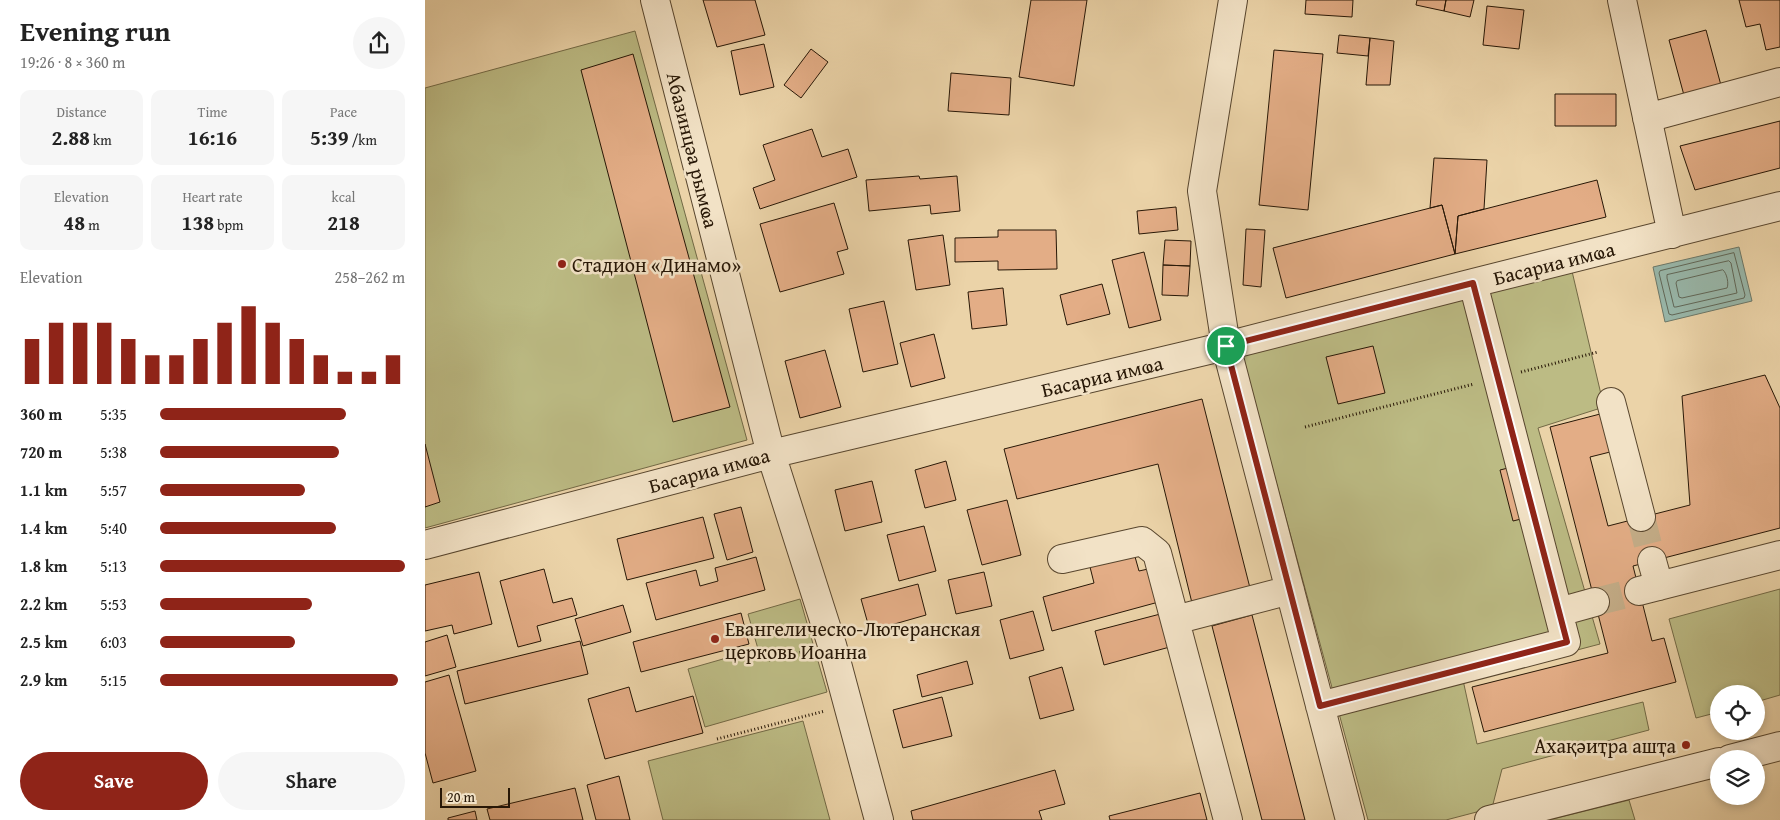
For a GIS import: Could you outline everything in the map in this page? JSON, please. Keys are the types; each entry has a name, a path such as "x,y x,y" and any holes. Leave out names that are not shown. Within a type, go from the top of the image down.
{"street":[{"name":"Абазинцәа рымҩа","path":"655,0 771,454 832,645 879,820"},
{"path":"1233,0 1202,192 1226,346 1350,820"},
{"path":"1622,0 1672,234"},
{"path":"1647,118 1780,82"},
{"name":"Басариа имҩа","path":"425,545 771,454 1226,346 1780,206"},
{"path":"1320,706 1567,642 1473,283"},
{"path":"1611,402 1641,517"},
{"path":"1063,559 1142,541 1157,553 1228,820"},
{"path":"1650,579 1780,555"},
{"path":"1175,620 1290,590"},
{"path":"1559,612 1595,602"},
{"path":"1765,750 1780,746"},
{"path":"1489,820 1710,764"}],"path":[{"path":"1305,427 1598,352"},
{"path":"769,660 832,645"},
{"path":"717,739 848,705"}],"shaded area":[{"name":"Cтадион «Динамо»","path":"635,31 747,440 425,528 425,88"},
{"path":"1571,267 1604,407 1538,428 1600,644 1463,680 1477,744 1643,702 1649,730 1502,769 1492,808 1446,820 1368,820 1241,353"},
{"path":"1780,589 1780,695 1765,699 1765,685 1710,685 1710,714 1696,718 1669,619"},
{"path":"800,599 827,692 705,727 688,669 758,649 748,614"},
{"path":"803,721 830,820 663,820 648,761"},
{"path":"1629,800 1635,820 1549,820"}],"water":[{"path":"1739,247 1752,301 1665,322 1653,267"}],"building":[{"path":"703,0 755,0 765,35 717,47"},
{"path":"1031,0 1087,0 1074,86 1019,77"},
{"path":"1306,0 1353,0 1352,17 1305,14"},
{"path":"1417,0 1446,0 1444,11 1416,5"},
{"path":"1446,0 1474,0 1470,17 1444,11"},
{"path":"1739,0 1780,0 1780,47 1766,50 1760,24 1746,27"},
{"path":"1487,6 1524,10 1519,49 1483,45"},
{"path":"1706,30 1722,89 1685,99 1669,40"},
{"path":"1339,35 1370,38 1368,56 1337,53"},
{"path":"1370,38 1394,41 1390,85 1366,85"},
{"path":"764,44 774,87 740,95 731,51"},
{"path":"811,49 828,62 801,98 784,85"},
{"path":"1274,50 1323,54 1308,210 1259,205"},
{"path":"633,54 730,407 673,422 581,70"},
{"path":"951,73 1011,78 1009,115 948,111"},
{"path":"1555,94 1616,94 1616,126 1555,126"},
{"path":"1780,121 1780,168 1695,190 1680,146"},
{"path":"812,129 822,157 848,149 857,177 760,209 753,188 775,180 763,145"},
{"path":"1434,158 1487,160 1484,209 1458,216 1455,254 1442,205 1430,208"},
{"path":"919,176 920,179 957,176 960,211 931,214 930,205 869,211 866,180"},
{"path":"1597,180 1606,217 1455,254 1458,216"},
{"path":"834,203 848,249 837,252 844,274 780,292 760,224"},
{"path":"1442,205 1455,254 1286,298 1273,248"},
{"path":"1176,207 1178,230 1139,234 1137,211"},
{"path":"1246,229 1265,230 1261,287 1243,285"},
{"path":"998,230 1056,230 1057,269 998,270 998,261 955,262 955,238 998,237"},
{"path":"943,235 950,285 916,290 908,240"},
{"path":"1165,240 1191,241 1190,266 1163,265"},
{"path":"1144,252 1161,320 1129,328 1112,260"},
{"path":"1163,265 1190,266 1188,296 1162,295"},
{"path":"1102,284 1110,314 1067,325 1060,295"},
{"path":"1003,288 1007,325 972,329 968,292"},
{"path":"884,301 898,364 863,372 849,309"},
{"path":"934,334 945,378 911,387 900,343"},
{"path":"1373,346 1385,393 1338,404 1326,357"},
{"path":"825,350 841,407 800,418 785,361"},
{"path":"1765,375 1780,408 1780,528 1633,566 1652,641 1664,638 1676,682 1484,732 1472,687 1608,653 1550,427 1604,413 1614,451 1590,457 1608,526 1690,505 1682,396"},
{"path":"1202,399 1250,588 1192,603 1158,464 1017,499 1004,449"},
{"path":"425,444 440,502 425,507"},
{"path":"946,461 956,500 925,508 915,470"},
{"path":"1516,466 1529,517 1513,521 1500,470"},
{"path":"872,481 882,522 845,531 835,490"},
{"path":"1007,500 1021,555 982,565 967,510"},
{"path":"741,507 753,552 727,560 714,514"},
{"path":"703,517 714,558 627,580 617,539"},
{"path":"924,526 936,571 899,581 887,535"},
{"path":"1132,546 1139,571 1157,567 1166,600 1052,631 1043,597 1094,583 1088,559"},
{"path":"756,557 765,590 656,620 646,583 696,570 700,586 718,581 715,568"},
{"path":"544,569 553,603 572,598 577,615 537,626 541,641 518,647 500,581"},
{"path":"479,572 492,624 454,634 452,625 425,631 425,585"},
{"path":"984,572 992,606 956,614 948,580"},
{"path":"918,584 926,615 870,631 861,599"},
{"path":"623,605 631,632 583,646 575,619"},
{"path":"1033,611 1044,650 1010,659 1000,620"},
{"path":"1168,612 1177,645 1104,665 1095,631"},
{"path":"741,613 749,644 641,672 633,642"},
{"path":"1252,615 1305,820 1262,820 1212,626"},
{"path":"447,635 456,667 425,676 425,642"},
{"path":"580,641 588,674 465,704 457,671"},
{"path":"967,661 973,684 922,697 917,675"},
{"path":"1062,667 1074,710 1040,719 1029,677"},
{"path":"449,675 476,771 433,783 425,753 425,682"},
{"path":"629,687 636,712 693,696 703,733 605,759 588,699"},
{"path":"942,697 952,736 903,748 893,710"},
{"path":"1055,770 1065,804 1039,811 1042,820 913,820 911,811"},
{"path":"619,776 630,820 596,820 587,785"},
{"path":"575,788 583,820 490,820 487,809"},
{"path":"1200,793 1207,820 1110,820 1109,816"},
{"path":"475,811 477,820 448,820 448,818"}],"tunnel":[{"path":"1641,517 1652,561"},
{"path":"1595,602 1639,591"}],"place":[{"name":"Cтадион «Динамо»","path":"562,264"},
{"name":"Евангелическо-Лютеранская церковь Иоанна","path":"715,639"},
{"name":"Ахақәиҭра ашҭа","path":"1686,745"}],"route":[{"path":"1473,283 1567,642 1320,706 1226,346 1473,283"}]}
